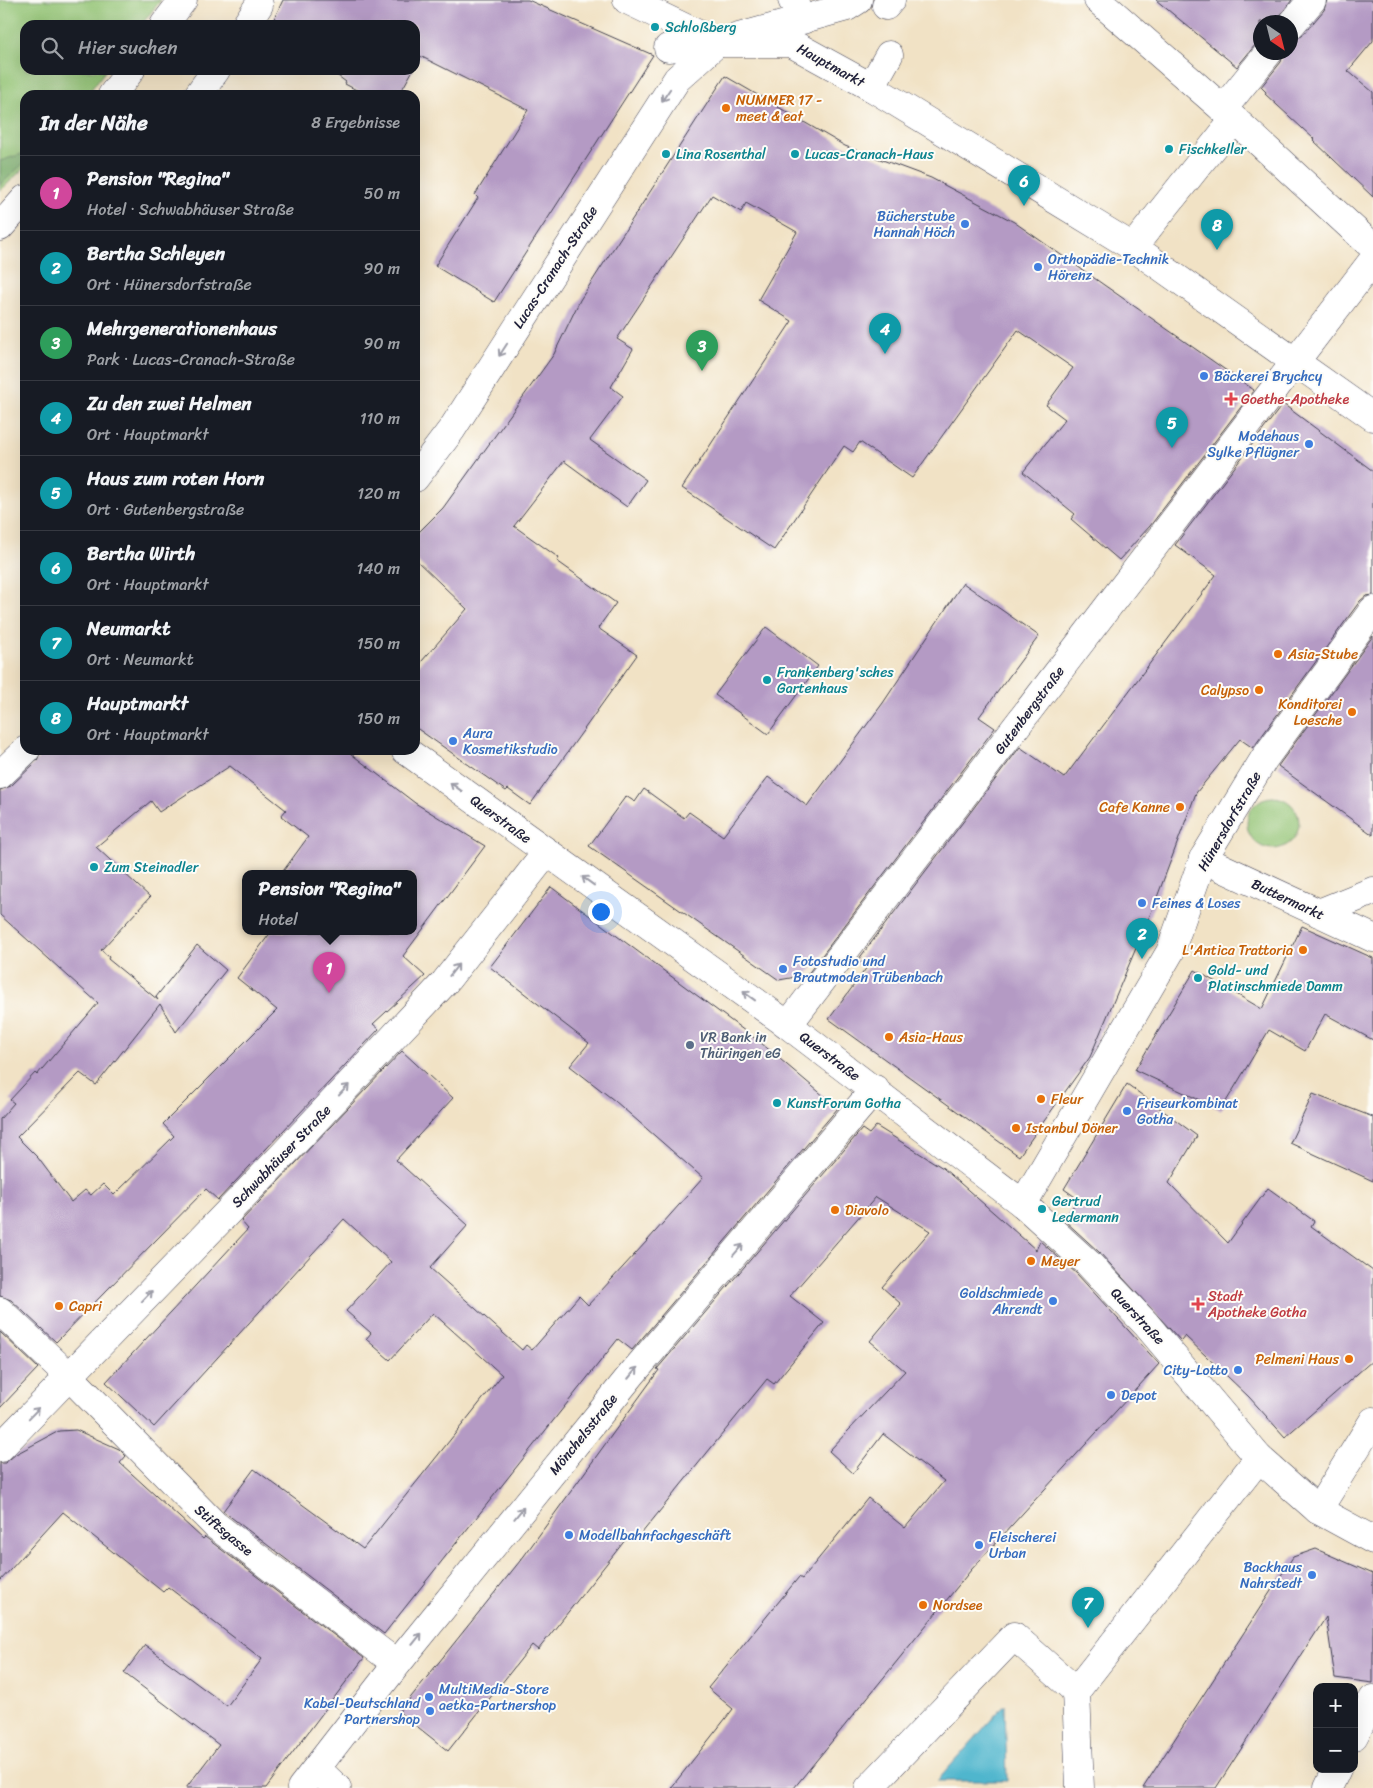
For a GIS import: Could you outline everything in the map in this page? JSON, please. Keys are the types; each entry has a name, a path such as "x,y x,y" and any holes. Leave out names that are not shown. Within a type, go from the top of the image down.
{"street":[{"path":"168,20 183,0"},
{"path":"627,0 705,45"},
{"path":"668,48 705,45 801,16 847,7 858,0"},
{"path":"1098,0 1229,115 1373,247"},
{"path":"1298,17 1312,0"},
{"name":"Hauptmarkt","path":"801,16 871,87 1133,247 1373,417"},
{"name":"Lucas-Cranach-Straße","path":"420,471 452,429 652,116 677,79 705,45"},
{"name":"Hauptmarkt","path":"871,87 890,54"},
{"path":"1133,247 1229,115 1247,79 1262,60"},
{"path":"116,90 127,75"},
{"path":"202,90 212,75"},
{"path":"0,226 20,204"},
{"path":"1294,361 1373,260"},
{"name":"Gutenbergstraße","path":"788,1025 1294,361"},
{"name":"Hünersdorfstraße","path":"1023,1204 1170,952 1203,859 1264,759 1373,610"},
{"path":"0,775 21,755"},
{"name":"Querstraße","path":"412,755 788,1025 875,1089 1023,1204 1088,1263 1178,1359 1259,1458 1318,1510 1373,1540"},
{"name":"Schwabhäuser Straße","path":"0,1448 282,1156 445,982 547,852"},
{"name":"Buttermarkt","path":"1203,859 1373,938"},
{"path":"1319,913 1373,891"},
{"name":"Mönchelsstraße","path":"309,1779 397,1664 632,1374 875,1089"},
{"name":"Stiftsgasse","path":"0,1311 69,1376 215,1525 397,1664"},
{"path":"1318,1510 1373,1420"},
{"path":"1080,1788 1076,1691 1259,1458"},
{"path":"869,1788 1014,1636 1076,1691"},
{"path":"1358,1728 1373,1699"},
{"path":"1328,1788 1336,1773"},
{"path":"309,1779 337,1788"}],"green space":[{"path":"0,0 161,0 145,20 20,20 20,75 102,75 91,90 20,90 20,172 0,191"},
{"path":"20,155 20,167 0,185 0,161"},
{"path":"1268,797 1278,797 1287,801 1295,809 1299,823 1295,837 1287,845 1278,849 1268,849 1259,845 1251,837 1247,828 1247,818 1251,809 1259,801"}],"water":[{"path":"1005,1704 1007,1781 937,1781"}],"building":[{"path":"283,0 528,0 653,55 494,302 435,266 478,198 475,195 528,110 420,56 420,20 273,20"},
{"path":"1156,0 1292,0 1280,15 1253,15 1253,48 1237,67"},
{"path":"1327,0 1373,0 1373,41 1348,71 1373,92 1373,197 1265,94 1266,92 1261,87 1282,60 1298,60 1298,38 1302,36 1324,10"},
{"path":"337,75 410,75 402,90 356,90 345,84 346,82"},
{"path":"725,76 845,146 931,178 1014,222 1254,390 1150,526 1119,560 1071,519 1075,514 1023,472 1065,419 1046,405 1073,368 1018,330 912,478 860,442 853,452 844,446 774,550 682,488 792,321 758,300 797,232 746,203 741,212 712,195 617,339 633,349 611,387 623,396 590,440 646,480 627,507 564,461 514,526 559,558 557,561 616,603 598,628 637,655 530,805 508,789 506,791 420,731 420,663 467,609 420,564 420,531 443,508 554,354 580,300"},
{"path":"1283,404 1373,471 1373,595 1366,596 1360,601 1253,748 1240,739 1196,793 1153,908 1090,1057 1019,1156 829,1019 873,959 855,964 1020,747 1064,778 1216,575 1175,545"},
{"path":"963,583 1039,636 979,717 995,728 807,975 779,980 589,846 626,796 635,802 644,789 684,818 689,812 723,836 768,777 807,806 883,703"},
{"name":"Frankenberg'sches Gartenhaus","path":"766,627 818,666 768,734 715,695"},
{"path":"1373,636 1373,835 1278,766"},
{"path":"39,755 353,755 415,803 485,846 403,956 425,976 373,1024 379,1029 218,1200 206,1189 56,1342 11,1300 0,1296 0,1119 14,1103 10,1100 35,1073 37,1075 98,1003 0,915 0,790 11,786 37,761","holes":["230,766 286,810 281,816 308,837 284,870 417,870 417,935 269,935 237,978 277,1010 163,1124 174,1136 114,1195 103,1184 91,1195 85,1190 71,1202 38,1158 17,1137 80,1073 96,1085 160,1004 176,1032 226,970 197,945 156,997 158,1000 108,959 109,957 101,950 150,897 96,847 151,801 159,812"]},
{"path":"551,887 761,1043 838,1108 632,1350 618,1339 384,1634 223,1511 254,1469 363,1549 502,1375 433,1313 390,1360 366,1339 371,1333 346,1311 391,1262 344,1219 154,1427 106,1382 248,1229 241,1221 402,1051 453,1098 396,1160 468,1225 430,1268 522,1350 526,1345 532,1350 579,1296 588,1305 647,1241 703,1178 615,1101 570,1066 589,1043 490,967"},
{"path":"1302,926 1373,958 1373,1040 1325,1014 1305,1051 1269,1030 1221,1110 1135,1070 1195,970 1262,1009"},
{"path":"1127,1084 1197,1136 1169,1183 1228,1243 1268,1188 1314,1221 1311,1226 1373,1271 1373,1360 1285,1437 1249,1397 1185,1336 1181,1341 1099,1252 1064,1220 1078,1199 1064,1189"},
{"path":"1313,1094 1373,1117 1373,1181 1290,1143"},
{"path":"876,1126 943,1168 1036,1250 1040,1241 1077,1274 1159,1364 971,1570 794,1788 671,1788 733,1709 708,1688 799,1577 802,1579 868,1498 905,1528 944,1481 883,1434 853,1473 829,1451 905,1371 870,1341 901,1304 882,1287 930,1231 876,1197 790,1296 824,1323 774,1384 767,1379 637,1539 630,1534 538,1650 532,1645 448,1751 399,1712 524,1556 659,1370 657,1369 862,1129 869,1134"},
{"path":"0,1332 38,1368 0,1408"},
{"path":"76,1430 119,1449 126,1456 120,1463 203,1539 205,1537 364,1658 266,1788 186,1788 219,1745 124,1673 145,1645 227,1706 262,1659 168,1587 163,1592 63,1512 0,1581 0,1463 5,1463 16,1454 59,1431"},
{"path":"1316,1549 1373,1574 1373,1683 1335,1678 1326,1617 1216,1788 1143,1788 1293,1557"}],"place":[{"name":"Schloßberg","path":"655,27"},
{"name":"NUMMER 17 - meet & eat","path":"726,108"},
{"name":"Fischkeller","path":"1169,149"},
{"name":"Lina Rosenthal","path":"666,154"},
{"name":"Lucas-Cranach-Haus","path":"795,154"},
{"name":"Bertha Wirth","path":"1024,206"},
{"name":"Bücherstube Hannah Höch","path":"965,224"},
{"name":"Hauptmarkt","path":"1217,250"},
{"name":"Orthopädie-Technik Hörenz","path":"1038,267"},
{"name":"Zu den zwei Helmen","path":"885,354"},
{"name":"Mehrgenerationenhaus","path":"702,371"},
{"name":"Bäckerei Brychcy","path":"1204,376"},
{"name":"Goethe-Apotheke","path":"1231,399"},
{"name":"Modehaus Sylke Pflügner","path":"1309,444"},
{"name":"Haus zum roten Horn","path":"1172,448"},
{"name":"Asia-Stube","path":"1278,654"},
{"name":"Frankenberg'sches Gartenhaus","path":"767,680"},
{"name":"Calypso","path":"1259,690"},
{"name":"Konditorei Loesche","path":"1352,712"},
{"name":"Aura Kosmetikstudio","path":"453,741"},
{"name":"Cafe Kanne","path":"1180,807"},
{"name":"Zum Steinadler","path":"94,867"},
{"name":"Feines & Loses","path":"1142,903"},
{"name":"L'Antica Trattoria","path":"1303,950"},
{"name":"Bertha Schleyen","path":"1142,959"},
{"name":"Fotostudio und Brautmoden Trübenbach","path":"783,969"},
{"name":"Gold- und Platinschmiede Damm","path":"1198,978"},
{"name":"Pension \"Regina\"","path":"329,993"},
{"name":"Asia-Haus","path":"889,1037"},
{"name":"VR Bank in Thüringen eG","path":"690,1045"},
{"name":"Fleur","path":"1041,1099"},
{"name":"KunstForum Gotha","path":"777,1103"},
{"name":"Friseurkombinat Gotha","path":"1127,1111"},
{"name":"Istanbul Döner","path":"1016,1128"},
{"name":"Gertrud Ledermann","path":"1042,1209"},
{"name":"Diavolo","path":"835,1210"},
{"name":"Meyer","path":"1031,1261"},
{"name":"Goldschmiede Ahrendt","path":"1053,1301"},
{"name":"Stadt Apotheke Gotha","path":"1198,1304"},
{"name":"Capri","path":"59,1306"},
{"name":"Pelmeni Haus","path":"1349,1359"},
{"name":"City-Lotto","path":"1238,1370"},
{"name":"Depot","path":"1111,1395"},
{"name":"Modellbahnfachgeschäft","path":"569,1535"},
{"name":"Fleischerei Urban","path":"979,1545"},
{"name":"Backhaus Nahrstedt","path":"1312,1575"},
{"name":"Nordsee","path":"923,1605"},
{"name":"Neumarkt","path":"1088,1628"},
{"name":"MultiMedia-Store aetka-Partnershop","path":"429,1697"},
{"name":"Kabel-Deutschland Partnershop","path":"430,1711"}]}
